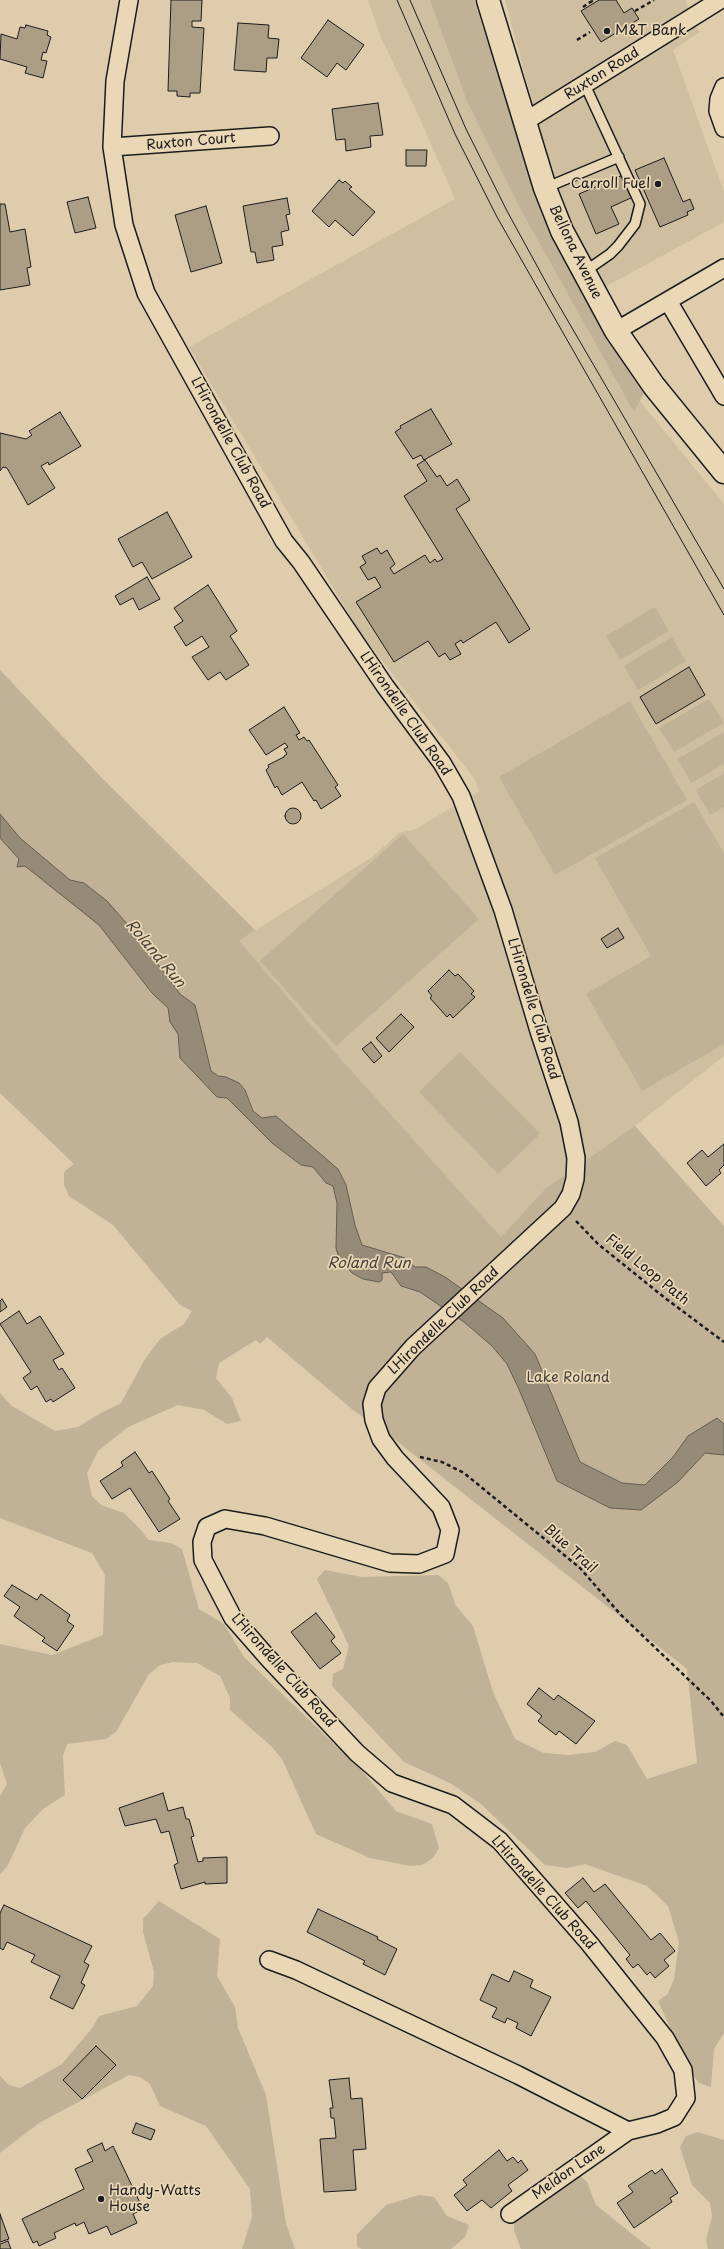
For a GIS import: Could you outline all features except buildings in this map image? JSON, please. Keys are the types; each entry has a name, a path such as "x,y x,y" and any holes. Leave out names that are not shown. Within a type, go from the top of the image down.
{"main road":[{"name":"Bellona Avenue","path":"488,0 545,188 562,231 616,331 654,386 724,472"}],"street":[{"name":"LHirondelle Club Road","path":"129,0 115,81 112,147 118,190 134,258 146,293 284,540 301,562 385,686 427,741 461,796 503,910 538,1031 569,1122 576,1158 575,1179 571,1194 563,1208 413,1347 377,1388 372,1404 374,1420 381,1439 395,1458 441,1507 450,1530 445,1554 419,1564 390,1563 265,1526 225,1519 206,1527 202,1542 204,1560 233,1618 268,1658 357,1753 392,1783 452,1805 500,1841 589,1943 665,2038 684,2070 686,2098 674,2117 657,2124 628,2131"},
{"name":"Ruxton Road","path":"524,122 720,0"},
{"path":"724,87 719,99 718,111 724,128"},
{"name":"Ruxton Court","path":"112,147 270,136"},
{"path":"616,331 724,268"},
{"path":"668,301 724,396"},
{"path":"269,1960 296,1970 518,2075 628,2131"},
{"name":"Meldon Lane","path":"510,2214 628,2131"}],"lane":[{"path":"583,272 610,254 631,231 639,214 640,204 585,85"},
{"path":"545,188 619,157"}],"path":[{"path":"583,7 592,1 591,0"},
{"path":"635,11 654,0"},
{"path":"577,40 590,32"},
{"name":"Field Loop Path","path":"563,1208 604,1249 665,1298 724,1342"},
{"name":"Blue Trail","path":"395,1458 407,1454 442,1462 464,1473 580,1568 621,1615 711,1701 724,1717"}],"shaded area":[{"path":"368,0 459,0 531,202 634,394 724,504 724,1056 635,1126 546,1188 501,1237 332,1049 238,941 371,858 399,833 416,829 479,791 474,778 361,634 189,347 455,199 417,112 381,38"},
{"path":"505,0 685,0 699,32 673,50 724,192 724,222 605,287 573,227 545,150"}],"green space":[{"path":"430,0 474,0 540,207 553,238 604,335 644,393 634,412 521,210 467,101"},
{"path":"655,607 669,631 620,660 606,636"},
{"path":"672,637 686,661 638,690 624,666"},
{"name":"Lake Roland","path":"0,670 102,778 255,930 239,941 332,1049 501,1237 546,1188 635,1126 724,1226 724,2033 714,2049 711,2087 699,2083 691,2073 658,2001 668,1994 674,1979 679,1942 668,1906 647,1886 585,1864 567,1868 545,1865 481,1804 450,1783 404,1762 332,1686 333,1674 343,1669 349,1646 317,1579 325,1570 362,1577 438,1575 448,1583 456,1606 473,1626 493,1692 515,1739 544,1753 568,1755 595,1752 615,1741 627,1745 647,1779 697,1763 687,1669 394,1439 353,1410 267,1337 260,1344 256,1340 219,1363 216,1378 232,1398 241,1421 227,1424 204,1410 178,1405 128,1427 98,1451 87,1473 92,1496 101,1505 124,1513 141,1530 148,1540 171,1543 182,1549 199,1609 224,1624 244,1657 363,1772 396,1811 432,1824 439,1848 433,1858 422,1865 410,1866 370,1858 316,1834 282,1759 271,1746 230,1710 230,1698 220,1676 197,1663 173,1662 160,1665 149,1674 116,1732 106,1739 67,1744 63,1756 65,1795 43,1809 25,1828 7,1867 0,1874 0,1796 7,1784 0,1763 0,1644 52,1655 103,1635 105,1575 92,1553 0,1518 0,1393 12,1406 55,1431 78,1427 121,1403 145,1359 160,1339 184,1324 192,1311 180,1305 113,1225 69,1196 64,1185 64,1172 74,1164 0,1093"},
{"path":"709,699 724,723 674,752 659,728"},
{"path":"630,701 687,800 555,875 499,777"},
{"path":"724,732 724,764 691,783 678,759"},
{"path":"724,773 724,807 710,815 696,790"},
{"path":"694,802 724,853 724,1044 642,1091 586,994 651,956 595,858"},
{"path":"403,834 479,919 336,1046 260,961"},
{"path":"460,1052 540,1134 498,1174 419,1092"},
{"path":"159,1901 220,1939 217,1976 235,2007 238,2028 266,2095 286,2224 295,2249 242,2249 252,2217 250,2189 206,2126 160,2106 150,2084 140,2077 129,2075 39,2123 0,2153 0,2076 9,2085 20,2088 62,2064 93,2027 99,2016 137,2006 153,1986 154,1972 143,1932 143,1919"},
{"path":"698,2132 724,2140 724,2249 708,2249 706,2240 712,2216 710,2203 692,2185 680,2147 686,2136"},
{"path":"565,2163 587,2182 596,2205 651,2249 521,2249 514,2230 514,2218 543,2194"},
{"path":"419,2195 434,2197 447,2216 469,2225 465,2237 451,2249 362,2249 357,2247 357,2234 386,2205"}],"water":[{"name":"Roland Run","path":"0,814 20,838 70,880 84,883 107,901 135,933 180,994 195,1005 211,1071 218,1076 226,1077 239,1083 245,1090 253,1111 262,1118 276,1116 338,1169 346,1185 355,1225 362,1245 405,1258 415,1267 426,1267 445,1277 503,1318 535,1354 580,1462 622,1483 645,1485 673,1457 688,1436 717,1418 724,1424 724,1455 705,1453 678,1482 641,1510 610,1508 557,1481 507,1364 492,1346 464,1322 420,1292 401,1286 391,1272 382,1273 382,1280 379,1282 363,1279 352,1273 339,1258 336,1248 337,1203 333,1186 326,1183 313,1167 301,1165 272,1143 227,1098 217,1097 180,1058 178,1034 170,1022 168,1008 152,993 99,925 25,866 17,867 19,859 0,838"}],"tram line":[{"path":"397,0 455,134 497,217 724,615"},
{"path":"410,0 466,129 507,211 554,297 724,589"}],"place":[{"name":"M&T Bank","path":"607,31"},
{"name":"Carroll Fuel","path":"658,184"},
{"name":"Handy-Watts House","path":"101,2199"}]}
